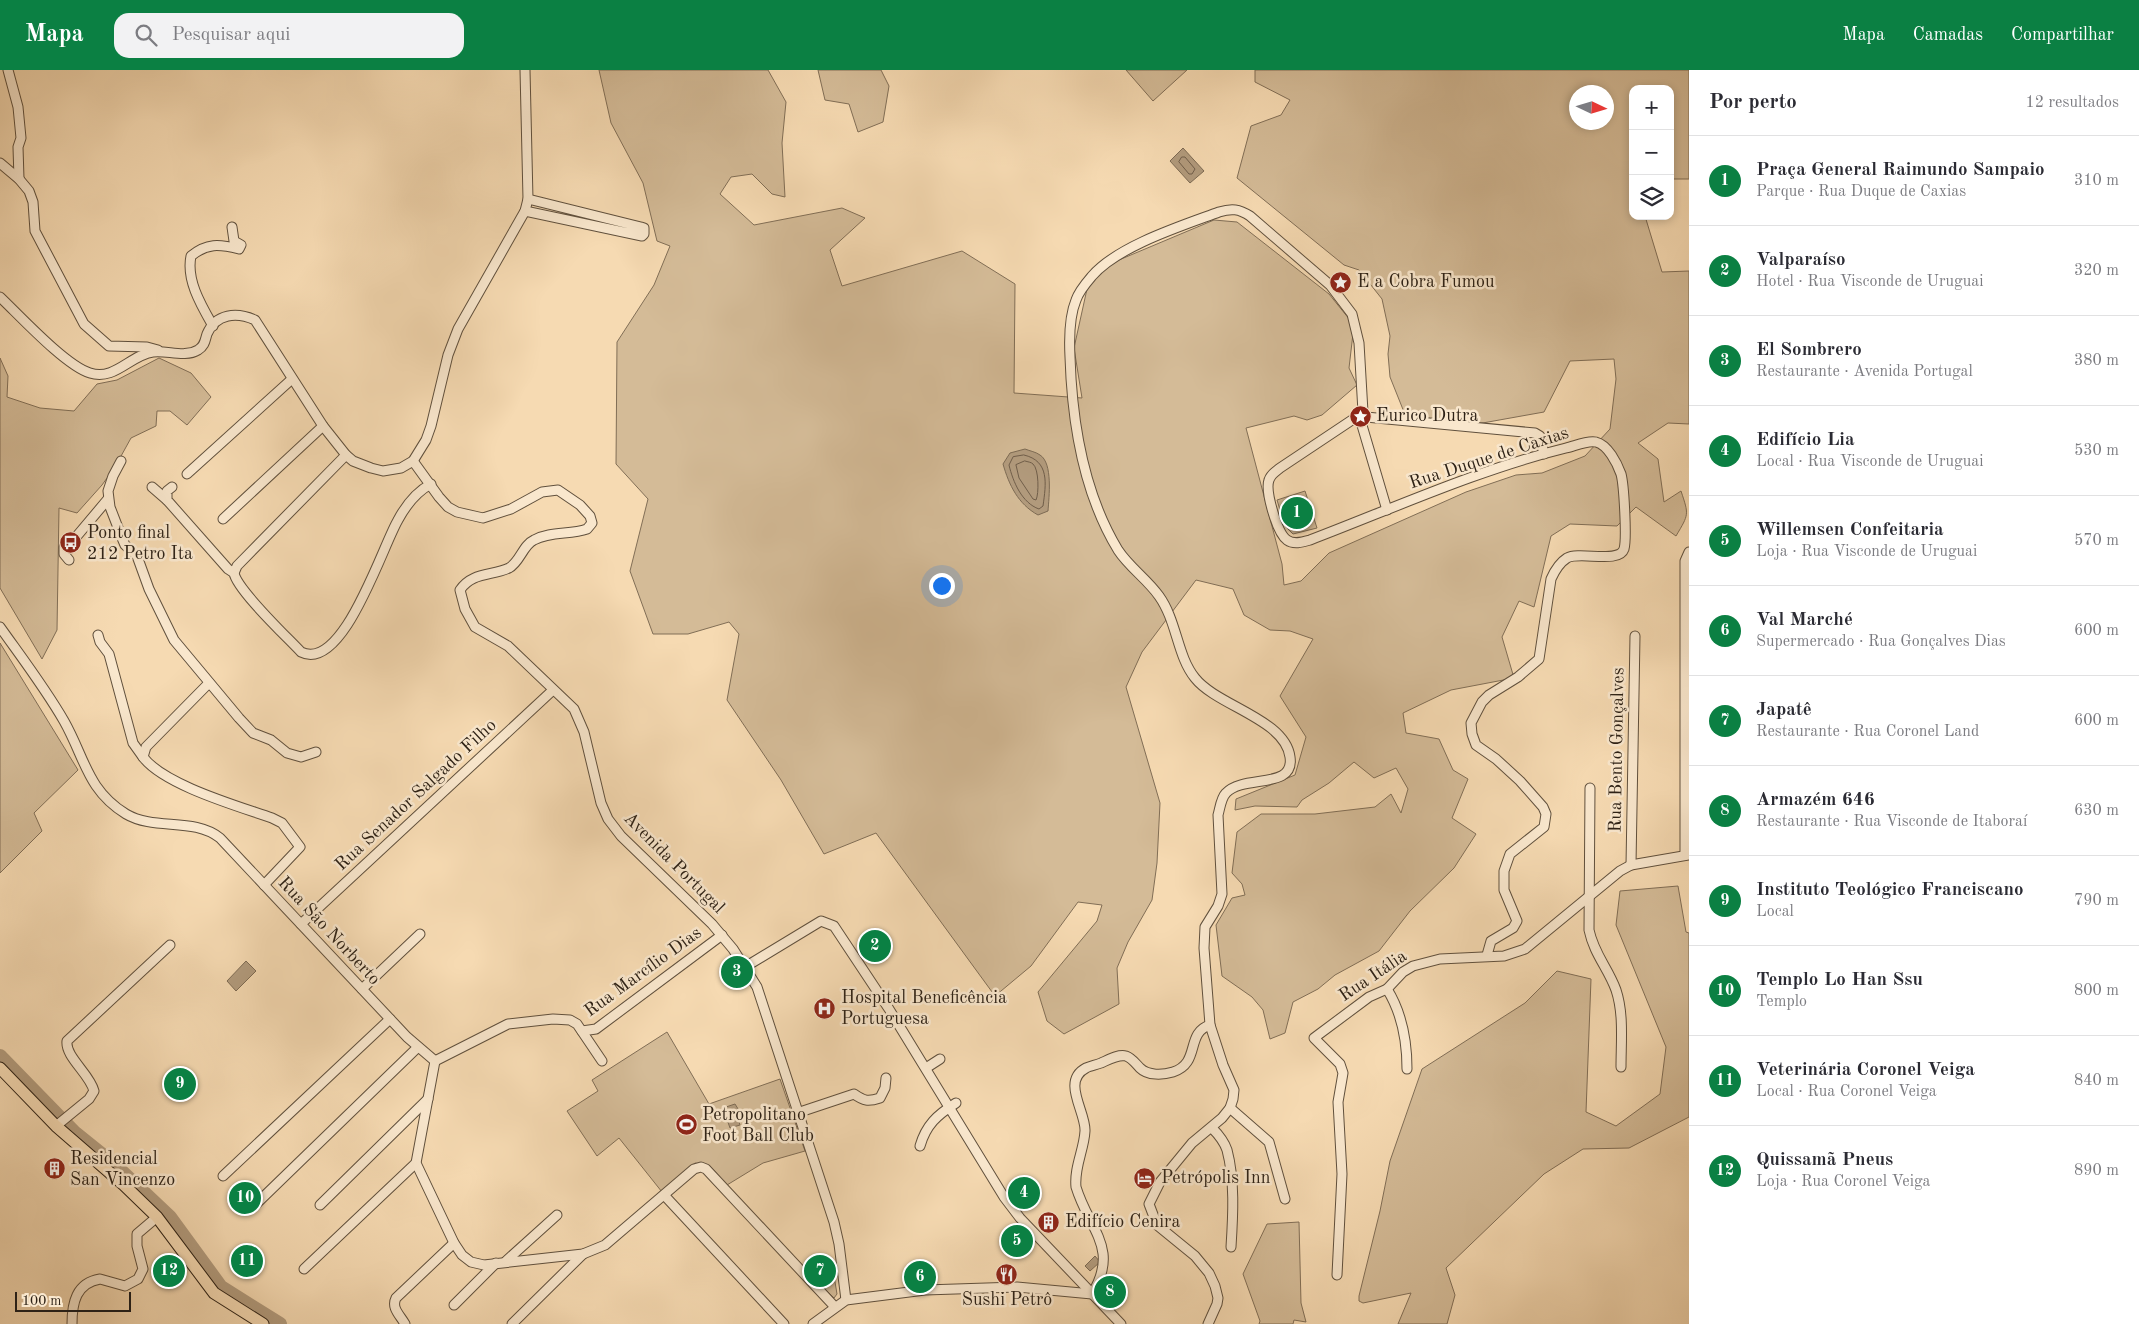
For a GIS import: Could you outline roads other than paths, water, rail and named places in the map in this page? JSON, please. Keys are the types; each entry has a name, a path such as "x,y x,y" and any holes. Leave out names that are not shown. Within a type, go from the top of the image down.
{"main road":[{"path":"0,1068 56,1126 124,1185 157,1217 214,1293 263,1324"}],"street":[{"path":"8,70 18,107 20,179"},
{"path":"0,296 77,367 88,373 105,375 146,354 163,352 190,353 197,351 203,345 218,320 234,314 255,320 323,426 346,455 360,464 383,471 401,468 413,461 426,440 448,355 458,329 525,211 528,199 525,70"},
{"path":"0,163 20,179 29,191 33,202 35,231 84,324 109,346 147,347 163,352"},
{"path":"525,211 642,236 644,234 644,228 641,227 528,199"},
{"path":"1208,1324 1218,1298 1209,1273 1189,1250 1157,1225 1148,1204 1160,1182 1192,1143 1212,1128 1230,1108 1234,1090 1223,1065 1210,1025 1204,935 1205,927 1218,906 1222,894 1218,816 1221,804 1225,794 1236,785 1278,779 1284,776 1290,764 1290,756 1284,742 1276,732 1229,704 1195,678 1185,661 1170,614 1159,596 1119,550 1088,475 1072,399 1070,325 1076,299 1082,288 1112,257 1198,220 1231,208 1241,210 1250,216 1330,285 1344,301 1356,326 1362,384 1360,416 1387,510"},
{"path":"213,326 200,303 189,267 191,256 202,247 217,244 239,249 241,245 234,241 232,227"},
{"path":"187,474 292,380"},
{"path":"1360,416 1535,433 1540,436 1544,454"},
{"name":"Rua Duque de Caxias","path":"1360,416 1273,473 1269,480 1268,489 1279,529 1288,540 1302,543 1387,510 1544,454 1592,442 1605,447 1621,474 1624,547 1619,555 1569,557 1556,568 1551,579 1539,658 1534,665 1518,677 1489,695 1482,702 1471,724 1476,745 1496,759 1520,781 1543,807 1546,817 1544,826 1517,847 1506,861 1503,879 1504,890 1515,914 1516,925 1491,941 1487,955"},
{"path":"223,519 323,426"},
{"path":"346,455 237,566 234,573 235,579 251,597 302,652 308,656 329,648 346,628 398,520 420,490 430,484"},
{"path":"121,461 113,476 108,491 108,500 125,545 137,556 164,622 174,640 239,718 258,736 271,740 287,753 301,757 316,752"},
{"name":"Avenida Portugal","path":"413,461 448,507 457,512 482,518 511,509 542,492 558,490 570,496 590,516 592,523 587,529 553,534 532,540 512,566 482,574 469,581 460,590 465,609 475,627 508,646 574,709 584,732 601,803 608,819 621,836 695,906 722,935 757,987 800,1112 834,1222 839,1244 846,1300"},
{"path":"167,500 168,491 172,487"},
{"path":"152,488 167,500 228,569 234,573"},
{"path":"69,560 64,554 64,547 70,543 108,500"},
{"path":"1487,955 1504,956 1525,949 1631,864 1687,855 1685,561 1689,552"},
{"name":"Rua São Norberto","path":"0,627 65,723 93,782 107,801 140,822 199,828 213,832 417,1048 435,1061"},
{"path":"98,636 109,654 133,742 147,763 180,783 282,823 300,847 264,885"},
{"name":"Rua Bento Gonçalves","path":"1631,864 1634,636"},
{"path":"143,757 146,747 209,683"},
{"name":"Rua Senador Salgado Filho","path":"301,924 553,690"},
{"path":"1590,788 1589,930 1592,945 1616,991 1620,1021 1621,1067"},
{"path":"745,967 821,921 834,926 926,1068 953,1105 993,1182 1012,1208 1121,1324"},
{"path":"362,989 420,934"},
{"name":"Rua Marcílio Dias","path":"582,1032 596,1029 722,935"},
{"path":"56,1126 89,1099 94,1091 85,1073 67,1049 67,1041 170,945"},
{"name":"Rua Itália","path":"1337,1275 1342,1174 1338,1102 1343,1074 1340,1064 1314,1038 1369,997 1387,989 1403,972 1413,966 1440,959 1487,955"},
{"path":"1387,989 1396,1007 1404,1033 1407,1069"},
{"path":"304,1269 416,1163 435,1061 496,1029 518,1022 553,1018 570,1020 577,1024 602,1061"},
{"path":"223,1176 390,1019"},
{"path":"1092,1294 1101,1277 1105,1257 1076,1187 1075,1176 1084,1144 1085,1129 1082,1110 1076,1098 1074,1084 1085,1068 1120,1055 1128,1056 1141,1070 1149,1074 1171,1073 1184,1068 1190,1060 1198,1032 1210,1025"},
{"path":"253,1207 417,1048"},
{"path":"926,1068 940,1058"},
{"path":"800,1112 854,1094 862,1100 869,1101 880,1098 885,1088 886,1078"},
{"path":"320,1205 428,1099"},
{"path":"920,1146 926,1127 935,1117 953,1105"},
{"path":"1230,1108 1269,1142 1285,1199"},
{"path":"1212,1128 1222,1139 1227,1150 1232,1189 1231,1247"},
{"path":"416,1163 454,1243 462,1255 471,1262 484,1265 506,1261 583,1254 605,1244 694,1169 701,1167 706,1169 835,1308"},
{"path":"664,1195 784,1324"},
{"path":"506,1261 557,1215"},
{"path":"72,1324 73,1301 82,1288 100,1279 125,1286 138,1279 143,1269 137,1246 137,1234 157,1217"},
{"path":"405,1324 393,1304 396,1298 454,1243"},
{"path":"512,1324 583,1254"},
{"path":"454,1306 496,1263"},
{"path":"813,1324 846,1300 925,1290 1017,1287 1092,1294"}],"water":[{"path":"1183,148 1204,171 1190,183 1170,161"},
{"path":"1025,449 1035,452 1044,459 1049,473 1048,511 1038,515 1031,511 1015,493 1003,464 1010,453"},
{"path":"246,961 256,971 236,991 227,981"},
{"path":"735,1104 740,1112 737,1116 740,1125 730,1128 723,1108"},
{"path":"1095,1256 1100,1262 1090,1271 1085,1266"}],"waterway":[{"path":"0,1056 74,1132 115,1165 170,1217 221,1287 280,1324"}],"place":[{"name":"E a Cobra Fumou","path":"1341,282"},
{"name":"Eurico Dutra","path":"1360,416"},
{"name":"Praça General Raimundo Sampaio","path":"1297,513"},
{"name":"Ponto final 212 Petro Ita","path":"71,543"},
{"name":"Valparaíso","path":"875,946"},
{"name":"El Sombrero","path":"737,972"},
{"name":"Hospital Beneficência Portuguesa","path":"825,1008"},
{"name":"Instituto Teológico Franciscano","path":"180,1084"},
{"name":"Petropolitano Foot Ball Club","path":"686,1125"},
{"name":"Residencial San Vincenzo","path":"54,1169"},
{"name":"Petrópolis Inn","path":"1145,1178"},
{"name":"Edifício Lia","path":"1024,1193"},
{"name":"Templo Lo Han Ssu","path":"245,1198"},
{"name":"Edifício Cenira","path":"1049,1222"},
{"name":"Willemsen Confeitaria","path":"1017,1241"},
{"name":"Veterinária Coronel Veiga","path":"247,1261"},
{"name":"Quissamã Pneus","path":"169,1271"},
{"name":"Japatê","path":"820,1271"},
{"name":"Sushi Petrô","path":"1007,1275"},
{"name":"Val Marché","path":"920,1277"},
{"name":"Armazém 646","path":"1110,1292"}]}
